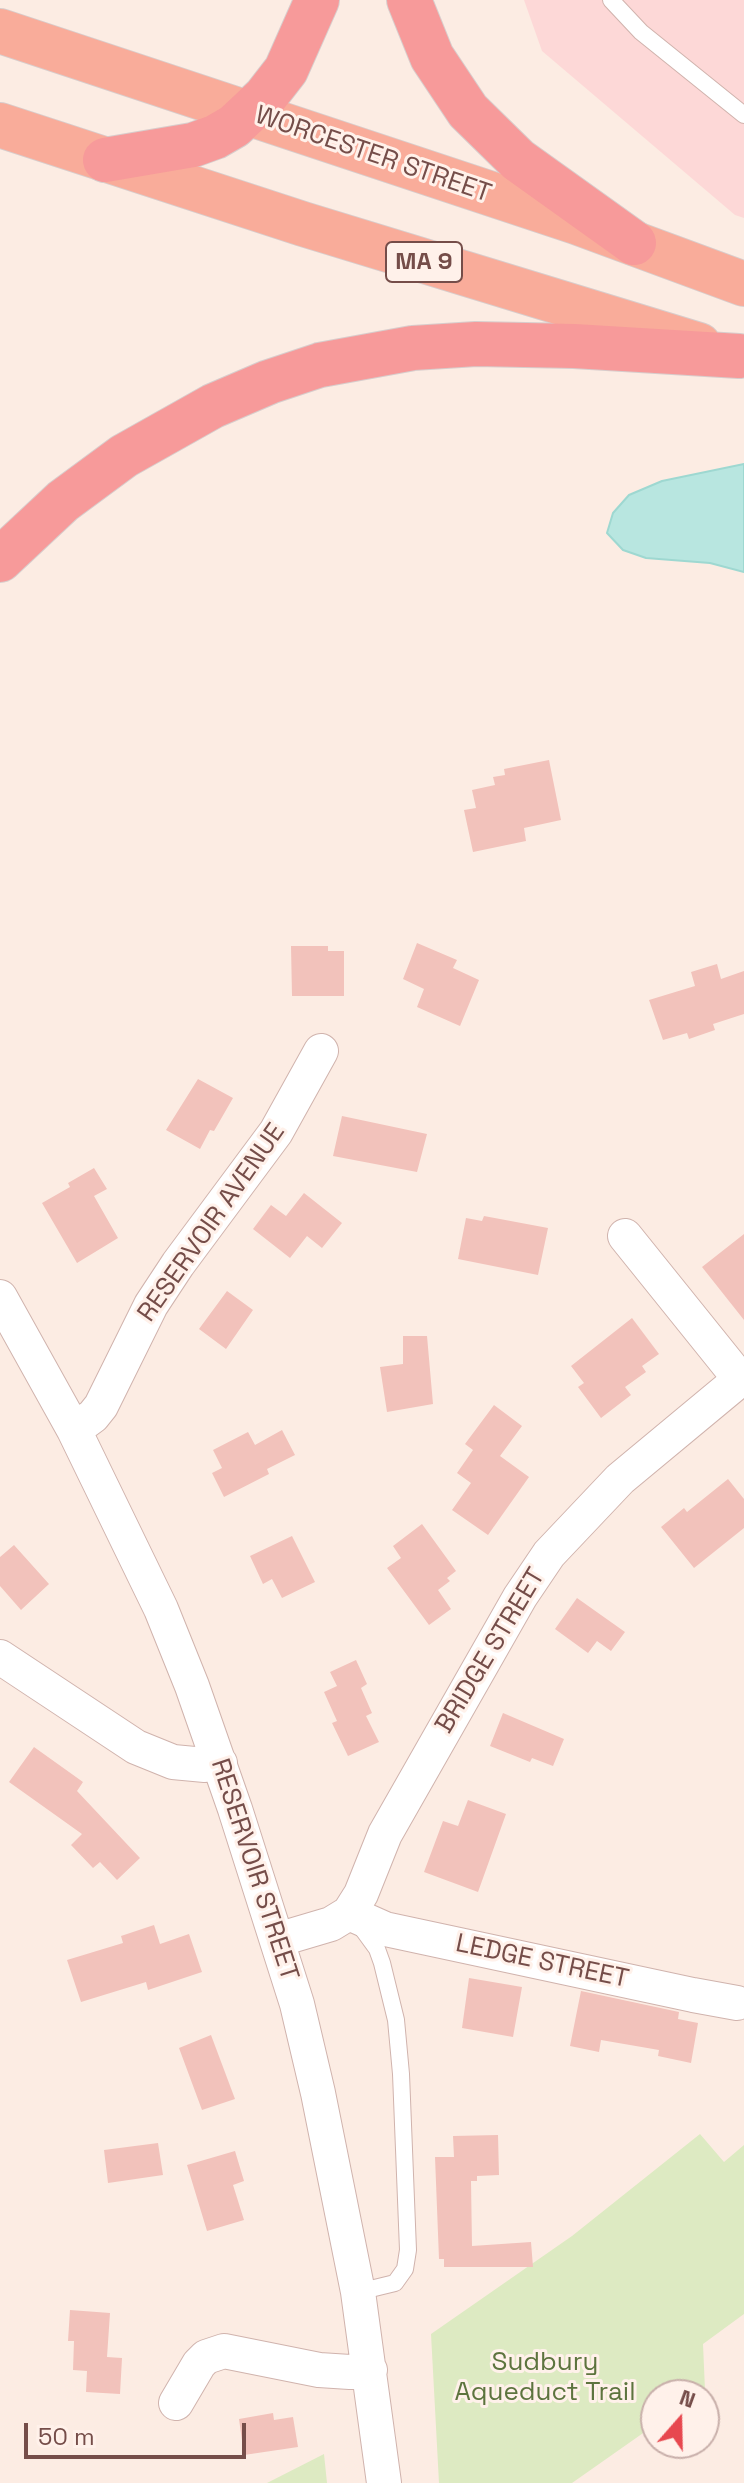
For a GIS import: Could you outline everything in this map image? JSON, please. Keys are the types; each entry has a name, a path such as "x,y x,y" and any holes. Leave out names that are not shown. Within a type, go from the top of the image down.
{"highway":[{"path":"105,160 204,142 234,126 286,70 317,0"},
{"path":"409,0 423,38 442,74 485,129 538,176 634,243"},
{"name":"WORCESTER STREET","path":"0,31 634,243 744,284"},
{"name":"MA 9","path":"0,125 408,257 742,357"},
{"path":"0,560 63,501 124,456 213,406 320,365 413,348 476,344 542,344 742,357"}],"street":[{"name":"RESERVOIR AVENUE","path":"74,1430 101,1406 151,1305 276,1132 321,1051"},
{"path":"625,1236 742,1378"},
{"name":"RESERVOIR STREET","path":"0,1297 74,1430 161,1609 220,1763 297,2004 314,2078 358,2292 384,2483"},
{"name":"BRIDGE STREET","path":"349,1913 361,1894 385,1834 520,1597 549,1554 620,1479 742,1378"},
{"path":"0,1657 136,1747 173,1762 220,1763"},
{"path":"277,1940 331,1924 349,1913"},
{"name":"LEDGE STREET","path":"349,1913 385,1929 737,2003"},
{"path":"176,2403 199,2364 214,2353 224,2351 319,2370 370,2370"}],"lane":[{"path":"615,1 641,32 744,115"},
{"path":"349,1913 377,1949 396,2020 408,2250 405,2269 395,2283 358,2292"}],"shaded area":[{"path":"524,0 744,0 744,218 735,215 542,51"}],"green space":[{"name":"Sudbury Aqueduct Trail","path":"700,2134 724,2162 744,2145 744,2314 703,2344 705,2379 640,2379 640,2435 572,2483 439,2483 431,2334 572,2236"},
{"path":"324,2454 327,2483 267,2483"}],"water":[{"path":"744,464 744,572 710,563 646,558 623,550 607,533 613,513 629,495 662,481"}],"building":[{"path":"549,760 561,820 524,828 526,841 473,852 464,810 476,808 472,790 495,785 493,777 505,775 504,769"},
{"path":"417,943 457,960 453,968 479,980 460,1026 417,1007 424,989 403,979"},
{"path":"291,946 328,946 328,951 344,951 344,996 292,996"},
{"path":"717,964 721,979 744,971 744,1014 713,1024 715,1030 689,1039 687,1033 663,1040 649,1000 695,986 691,972"},
{"path":"198,1079 233,1098 200,1149 166,1130"},
{"path":"342,1116 427,1134 417,1172 333,1156"},
{"path":"94,1168 107,1189 94,1196 118,1238 77,1263 42,1203"},
{"path":"304,1193 342,1223 322,1248 307,1236 290,1258 253,1229 271,1205 286,1216"},
{"path":"484,1216 548,1228 538,1275 458,1259 466,1218 482,1221"},
{"path":"744,1234 744,1320 702,1267"},
{"path":"227,1291 253,1310 226,1349 199,1329"},
{"path":"632,1318 659,1354 642,1366 646,1372 625,1387 631,1395 601,1418 578,1387 584,1383 571,1366"},
{"path":"403,1336 427,1336 433,1404 387,1412 380,1367 403,1364"},
{"path":"494,1405 522,1426 500,1456 529,1477 488,1535 452,1510 471,1483 457,1473 473,1450 465,1444"},
{"path":"282,1430 295,1455 267,1469 269,1474 224,1497 212,1473 222,1468 213,1450 248,1432 255,1445"},
{"path":"728,1479 744,1499 744,1528 694,1568 661,1527 684,1508 687,1512"},
{"path":"422,1524 456,1571 447,1578 450,1581 438,1590 451,1609 429,1625 387,1568 401,1558 393,1546"},
{"path":"292,1536 315,1582 282,1598 272,1579 263,1584 250,1556"},
{"path":"14,1545 49,1584 21,1610 0,1586 0,1557"},
{"path":"577,1598 625,1632 611,1651 597,1641 588,1653 555,1629"},
{"path":"356,1660 367,1684 361,1688 372,1713 366,1716 379,1742 348,1756 332,1723 337,1721 324,1692 337,1686 330,1672"},
{"path":"503,1713 564,1739 553,1766 532,1758 530,1762 490,1746"},
{"path":"34,1747 83,1782 77,1791 140,1858 117,1880 100,1862 93,1868 71,1845 82,1834 9,1782"},
{"path":"468,1800 506,1814 478,1892 424,1872 443,1821 458,1826"},
{"path":"154,1925 160,1944 189,1934 202,1972 148,1990 146,1982 81,2002 67,1960 123,1943 121,1936"},
{"path":"469,1978 522,1987 513,2037 462,2028"},
{"path":"581,1991 679,2012 678,2019 698,2023 691,2063 658,2056 659,2050 601,2040 599,2052 570,2046"},
{"path":"211,2035 235,2099 202,2110 179,2048"},
{"path":"498,2135 499,2175 477,2176 477,2181 471,2181 472,2246 531,2242 533,2267 444,2267 444,2259 439,2259 435,2157 454,2157 453,2136"},
{"path":"158,2143 163,2175 108,2183 104,2150"},
{"path":"235,2151 244,2181 233,2185 244,2220 207,2231 187,2165"},
{"path":"70,2310 110,2313 107,2357 122,2358 120,2394 86,2392 87,2371 73,2370 74,2341 68,2341"},
{"path":"273,2413 274,2420 293,2417 298,2447 244,2455 239,2419"}]}
